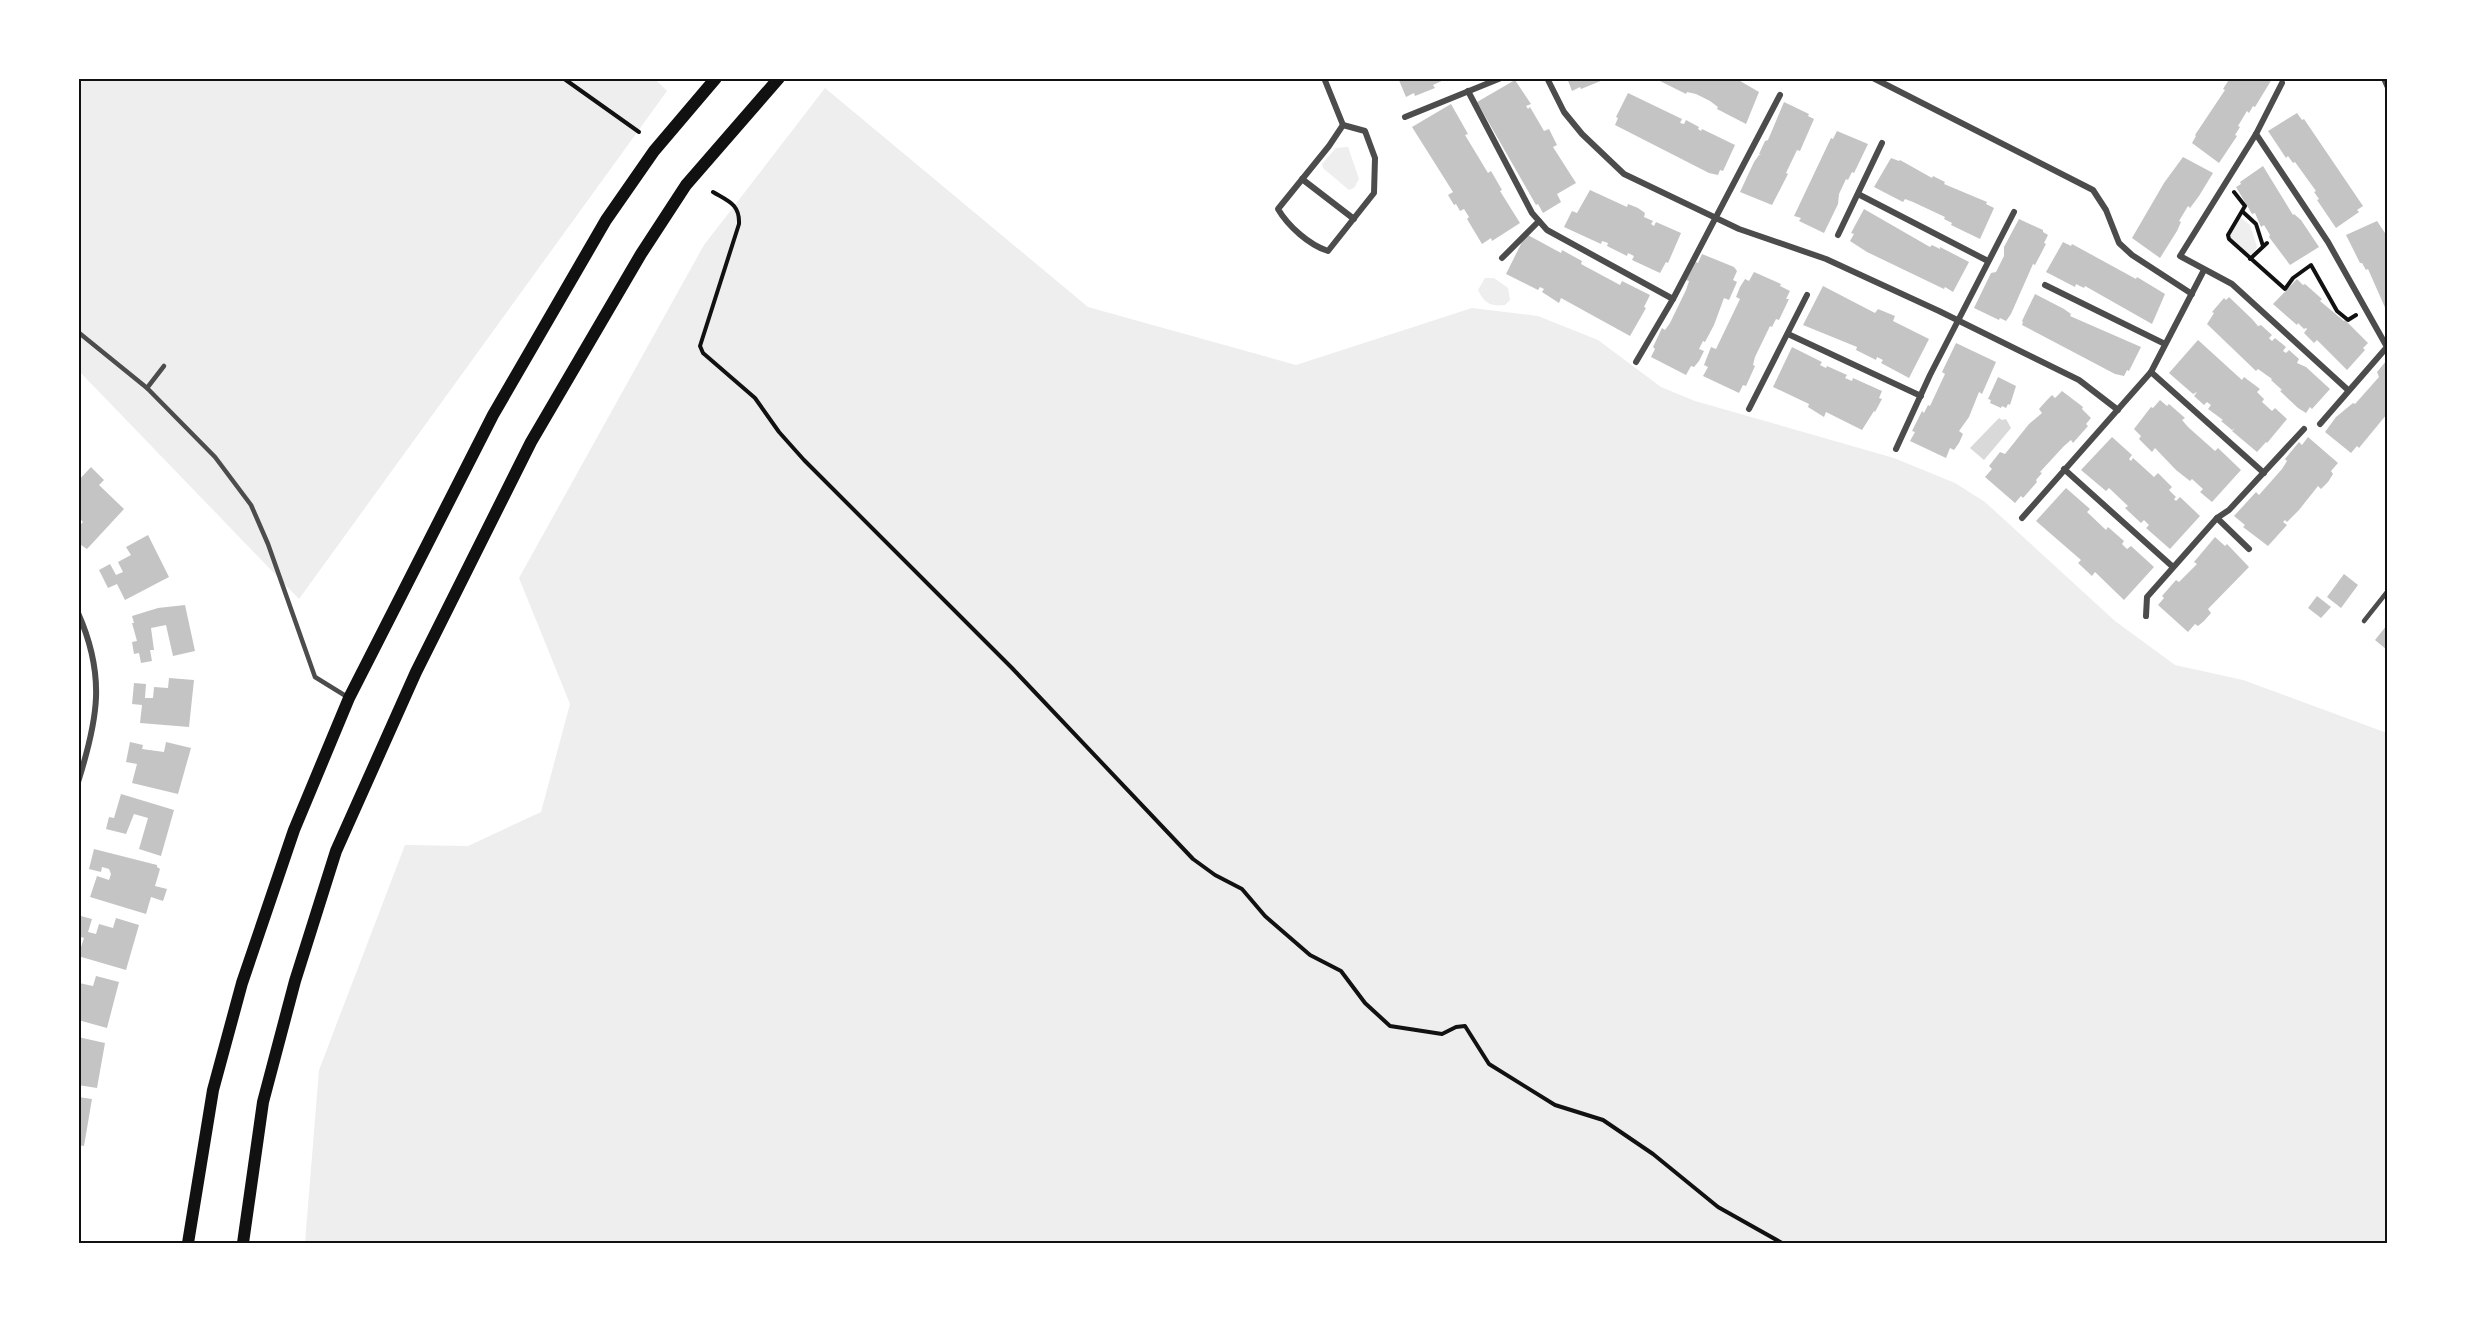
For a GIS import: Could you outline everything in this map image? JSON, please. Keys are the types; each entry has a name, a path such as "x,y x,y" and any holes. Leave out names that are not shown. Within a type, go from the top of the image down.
{"main road":[{"path":"188,1243 213,1090 242,983 294,830 349,698 493,415 606,220 654,151 716,78"},
{"path":"243,1243 263,1102 295,981 336,852 416,672 531,442 641,254 686,185 779,78"}],"street":[{"path":"1324,78 1342,125"},
{"path":"1405,117 1501,78"},
{"path":"1547,78 1564,112 1581,134 1624,174 1739,229 1826,259 1958,321 2079,380 2118,410"},
{"path":"1873,78 2093,190 2106,210 2119,243 2132,255 2192,294"},
{"path":"2282,83 2256,134 2180,256 2232,284 2348,390"},
{"path":"1468,91 1532,213 1547,230 1673,298"},
{"path":"1636,362 1716,218 1780,94"},
{"path":"1342,125 1365,131 1374,158 1374,193 1328,251 1320,249 1284,220 1278,209 1329,146 1342,125"},
{"path":"2256,134 2328,242 2387,347 2320,424"},
{"path":"1838,236 1882,143"},
{"path":"1302,179 1354,219"},
{"path":"1858,194 1988,261"},
{"path":"1896,449 2014,212"},
{"path":"1502,258 1539,221"},
{"path":"2022,518 2151,372 2204,270"},
{"path":"2045,285 2165,344"},
{"path":"1749,409 1808,295"},
{"path":"1788,334 1921,396"},
{"path":"2151,372 2264,473"},
{"path":"2146,616 2147,597 2217,518 2229,510 2304,429"},
{"path":"2064,469 2173,567"},
{"path":"2217,518 2249,549"},
{"path":"78,613 89,640 97,687 97,711 78,782"}],"lane":[{"path":"2383,78 2387,87"},
{"path":"78,332 147,388 215,457 251,505 268,544 315,677 349,698"},
{"path":"147,388 164,366"},
{"path":"2364,621 2387,592"}],"path":[{"path":"563,78 639,132"},
{"path":"2237,188 2233,193 2245,206 2228,235 2229,239 2285,289 2293,278 2311,265 2337,311 2348,320 2357,314 2361,324"},
{"path":"713,192 735,205 739,215 739,224 700,346 704,353 755,398 779,432 804,460 1012,668 1193,859 1215,875 1242,889 1265,915 1310,954 1341,971 1365,1003 1390,1026 1442,1034 1456,1027 1465,1026 1489,1064 1555,1105 1603,1120 1653,1154 1718,1207 1782,1243"},
{"path":"2243,212 2256,224 2265,245 2250,259"}],"shaded area":[{"path":"78,78 654,78 667,91 299,599 78,370"},
{"path":"825,88 1088,307 1296,365 1472,308 1538,316 1598,340 1661,387 1695,401 1894,458 1955,483 1985,502 2115,621 2175,665 2243,680 2387,733 2387,1243 305,1243 319,1070 405,845 468,846 541,812 570,704 519,578 704,245"},
{"path":"1348,147 1359,179 1354,188 1349,190 1323,168 1322,164 1336,148"},
{"path":"2241,218 2250,225 2257,247 2253,254 2246,256 2226,238 2226,234 2236,219"},
{"path":"1485,278 1494,278 1508,288 1510,300 1505,305 1492,305 1483,298 1478,290"},
{"path":"1999,418 2006,419 2011,428 1984,460 1970,448"}],"building":[{"path":"1398,78 1448,78 1433,85 1435,88 1406,97"},
{"path":"1567,78 1608,78 1572,91"},
{"path":"1654,78 1735,78 1759,92 1746,124 1717,109 1718,107 1710,101 1696,94 1687,92 1686,94"},
{"path":"2230,78 2272,79 2255,107 2253,106 2249,113 2247,111 2238,126 2240,127 2235,135 2237,136 2219,163 2192,143"},
{"path":"1515,80 1531,104 1526,106 1528,109 1530,107 1544,131 1549,129 1557,145 1553,147 1576,183 1557,194 1561,202 1543,213 1538,204 1536,205 1477,102"},
{"path":"1628,93 1682,119 1680,123 1684,124 1686,120 1699,127 1701,131 1702,129 1735,145 1723,171 1720,170 1718,175 1709,173 1615,125 1618,118 1616,117"},
{"path":"1784,102 1809,114 1808,116 1814,119 1772,205 1740,192 1754,162 1761,155 1759,154 1765,141 1768,140"},
{"path":"1451,104 1468,134 1465,135 1488,173 1491,171 1502,190 1500,191 1520,223 1492,241 1491,238 1482,244 1467,219 1469,217 1464,209 1460,211 1448,195 1453,192 1412,127"},
{"path":"2297,113 2302,120 2304,119 2363,206 2357,210 2359,212 2336,228 2317,200 2319,199 2314,192 2316,191 2295,162 2293,163 2288,156 2286,158 2268,131"},
{"path":"1837,131 1868,144 1854,173 1852,172 1848,180 1846,179 1839,194 1838,204 1824,233 1799,221 1801,218 1794,216 1831,138 1833,139"},
{"path":"2183,157 2213,173 2190,208 2188,206 2179,221 2181,222 2177,231 2160,258 2132,238 2164,183"},
{"path":"1891,158 1900,160 1932,178 1933,176 1945,182 1944,184 1987,202 1986,204 1994,208 1980,239 1951,225 1952,223 1944,219 1945,217 1905,199 1903,202 1874,187"},
{"path":"2263,166 2293,215 2301,220 2319,247 2290,265 2269,237 2264,225 2261,227 2255,213 2252,214 2236,187"},
{"path":"1590,190 1627,207 1628,204 1638,208 1645,213 1644,217 1653,221 1651,224 1654,226 1656,222 1681,233 1668,263 1666,262 1660,273 1632,260 1634,256 1628,253 1627,256 1607,246 1608,243 1602,241 1601,244 1564,227 1572,211 1577,213"},
{"path":"1864,209 1930,247 1932,245 1940,249 1940,247 1969,262 1953,292 1867,252 1850,241 1854,234 1851,233"},
{"path":"2019,219 2043,230 2048,235 2044,243 2046,244 2035,265 2033,264 2011,314 2006,321 2000,318 1999,320 1974,308 1991,273 1996,272 2004,256 2004,247"},
{"path":"2377,221 2387,236 2387,312 2368,269 2366,270 2360,263 2346,235"},
{"path":"1526,234 1561,253 1562,250 1582,261 1581,264 1620,285 1622,281 1650,295 1644,307 1646,308 1630,336 1561,298 1559,303 1542,292 1544,289 1540,287 1538,290 1506,274"},
{"path":"2063,242 2071,246 2072,244 2136,279 2137,277 2165,294 2152,324 2085,286 2084,288 2076,284 2075,287 2046,272"},
{"path":"1702,254 1734,267 1737,271 1733,280 1737,282 1729,300 1724,298 1714,325 1699,349 1704,351 1699,361 1694,367 1691,366 1686,375 1651,357 1662,328 1665,330 1670,323 1686,290 1689,281 1686,280"},
{"path":"1754,272 1781,284 1780,286 1790,291 1786,299 1789,299 1779,320 1776,319 1772,327 1770,326 1755,357 1753,365 1755,366 1746,386 1743,385 1739,393 1703,376 1708,367 1704,365 1711,347 1716,349 1740,299 1736,297 1740,287 1745,279 1749,281"},
{"path":"2297,279 2322,299 2320,301 2345,320 2368,343 2363,348 2365,350 2347,370 2317,340 2314,343 2304,333 2306,328 2304,329 2298,323 2297,325 2273,304"},
{"path":"1823,286 1875,313 1878,309 1895,316 1893,321 1929,339 1909,378 1881,363 1883,360 1877,357 1876,360 1856,350 1857,347 1803,325"},
{"path":"2035,294 2064,309 2071,314 2070,316 2141,347 2129,371 2127,370 2124,376 2115,374 2022,325"},
{"path":"2229,297 2252,319 2258,326 2256,327 2261,325 2272,335 2269,338 2272,341 2275,338 2286,347 2283,351 2286,353 2289,350 2299,359 2297,363 2306,367 2330,389 2312,409 2310,407 2306,413 2298,408 2280,391 2282,390 2272,379 2258,369 2256,371 2207,324 2214,313 2212,312 2224,298 2226,300"},
{"path":"2198,340 2242,380 2244,377 2260,389 2257,392 2264,399 2262,402 2272,411 2275,408 2287,419 2257,452 2232,431 2235,428 2232,430 2208,409 2211,405 2207,402 2204,405 2194,396 2197,392 2193,394 2169,373"},
{"path":"1956,343 1996,362 1982,394 1979,392 1969,417 1959,431 1963,434 1959,443 1954,450 1950,448 1946,458 1910,441 1915,432 1912,431 1922,411 1924,413 1928,405 1930,406 1945,374 1942,372"},
{"path":"1792,347 1822,362 1820,365 1847,375 1845,378 1852,381 1853,378 1882,391 1879,398 1882,399 1862,430 1826,412 1824,417 1808,407 1809,404 1773,387"},
{"path":"2387,360 2387,414 2359,448 2357,446 2351,453 2325,432 2336,417 2353,403 2355,404 2379,377 2377,372"},
{"path":"1998,377 2016,386 2010,405 2008,404 2006,408 1990,403 1991,400 1988,399"},
{"path":"2062,391 2083,407 2082,409 2091,418 2086,424 2088,426 2073,443 2071,440 2064,446 2040,472 2042,473 2036,480 2037,482 2023,498 2021,496 2015,503 1985,477 1992,469 1989,466 2000,452 2005,454 2029,424 2042,413 2039,409 2047,400 2052,395 2055,398"},
{"path":"2160,400 2167,406 2169,404 2185,418 2182,420 2188,427 2215,451 2218,448 2241,470 2212,502 2200,492 2203,489 2192,479 2190,481 2155,448 2152,452 2139,439 2141,436 2134,429 2151,407 2153,408"},
{"path":"2112,437 2132,455 2129,459 2131,461 2133,458 2154,477 2158,473 2172,487 2169,490 2176,497 2174,499 2176,501 2180,497 2200,516 2170,549 2146,528 2149,525 2144,520 2141,523 2125,508 2128,506 2109,488 2106,491 2081,470"},
{"path":"2308,437 2338,463 2331,471 2333,474 2328,482 2321,489 2318,486 2299,510 2287,522 2285,520 2283,522 2287,525 2268,546 2243,527 2245,525 2234,516 2256,492 2259,495 2282,469 2287,461 2285,459 2299,442 2302,445"},
{"path":"91,467 104,480 99,485 124,509 87,549 78,543 78,527 83,522 78,517 78,481"},
{"path":"2066,488 2090,509 2087,512 2106,530 2108,527 2124,541 2122,544 2127,549 2131,546 2154,567 2124,600 2095,572 2092,576 2078,563 2081,560 2036,521"},
{"path":"148,535 169,577 125,600 117,584 108,588 99,570 110,564 116,575 123,572 118,562 131,555 126,547"},
{"path":"2215,537 2225,546 2227,544 2249,567 2208,609 2211,613 2204,621 2198,626 2195,624 2188,632 2158,605 2164,598 2162,596 2176,580 2179,582 2197,564 2194,562"},
{"path":"2344,574 2358,585 2341,608 2327,597"},
{"path":"2317,596 2331,607 2321,618 2308,608"},
{"path":"185,605 195,651 173,656 166,625 151,628 154,650 150,650 152,661 141,663 139,653 134,654 132,642 137,641 132,616 158,608"},
{"path":"2387,625 2387,650 2375,640"},
{"path":"169,678 194,680 189,727 140,723 142,705 132,704 134,683 146,684 145,698 153,698 154,687 168,688"},
{"path":"130,742 143,745 142,749 164,752 166,742 191,748 178,794 132,783 137,764 126,762"},
{"path":"121,794 174,810 161,856 139,849 148,818 134,814 126,834 106,829 109,817 114,818"},
{"path":"94,849 157,865 160,869 155,886 167,889 163,901 151,897 146,914 90,897 97,876 109,880 111,874 109,869 102,867 101,872 89,869"},
{"path":"81,916 92,919 88,932 96,934 99,924 113,928 116,918 139,925 126,970 78,956 84,938 78,936 78,919"},
{"path":"96,976 119,982 107,1028 78,1020 79,983 93,986"},
{"path":"78,1037 105,1043 97,1088 78,1085"},
{"path":"78,1097 92,1099 84,1146 78,1145"}]}
